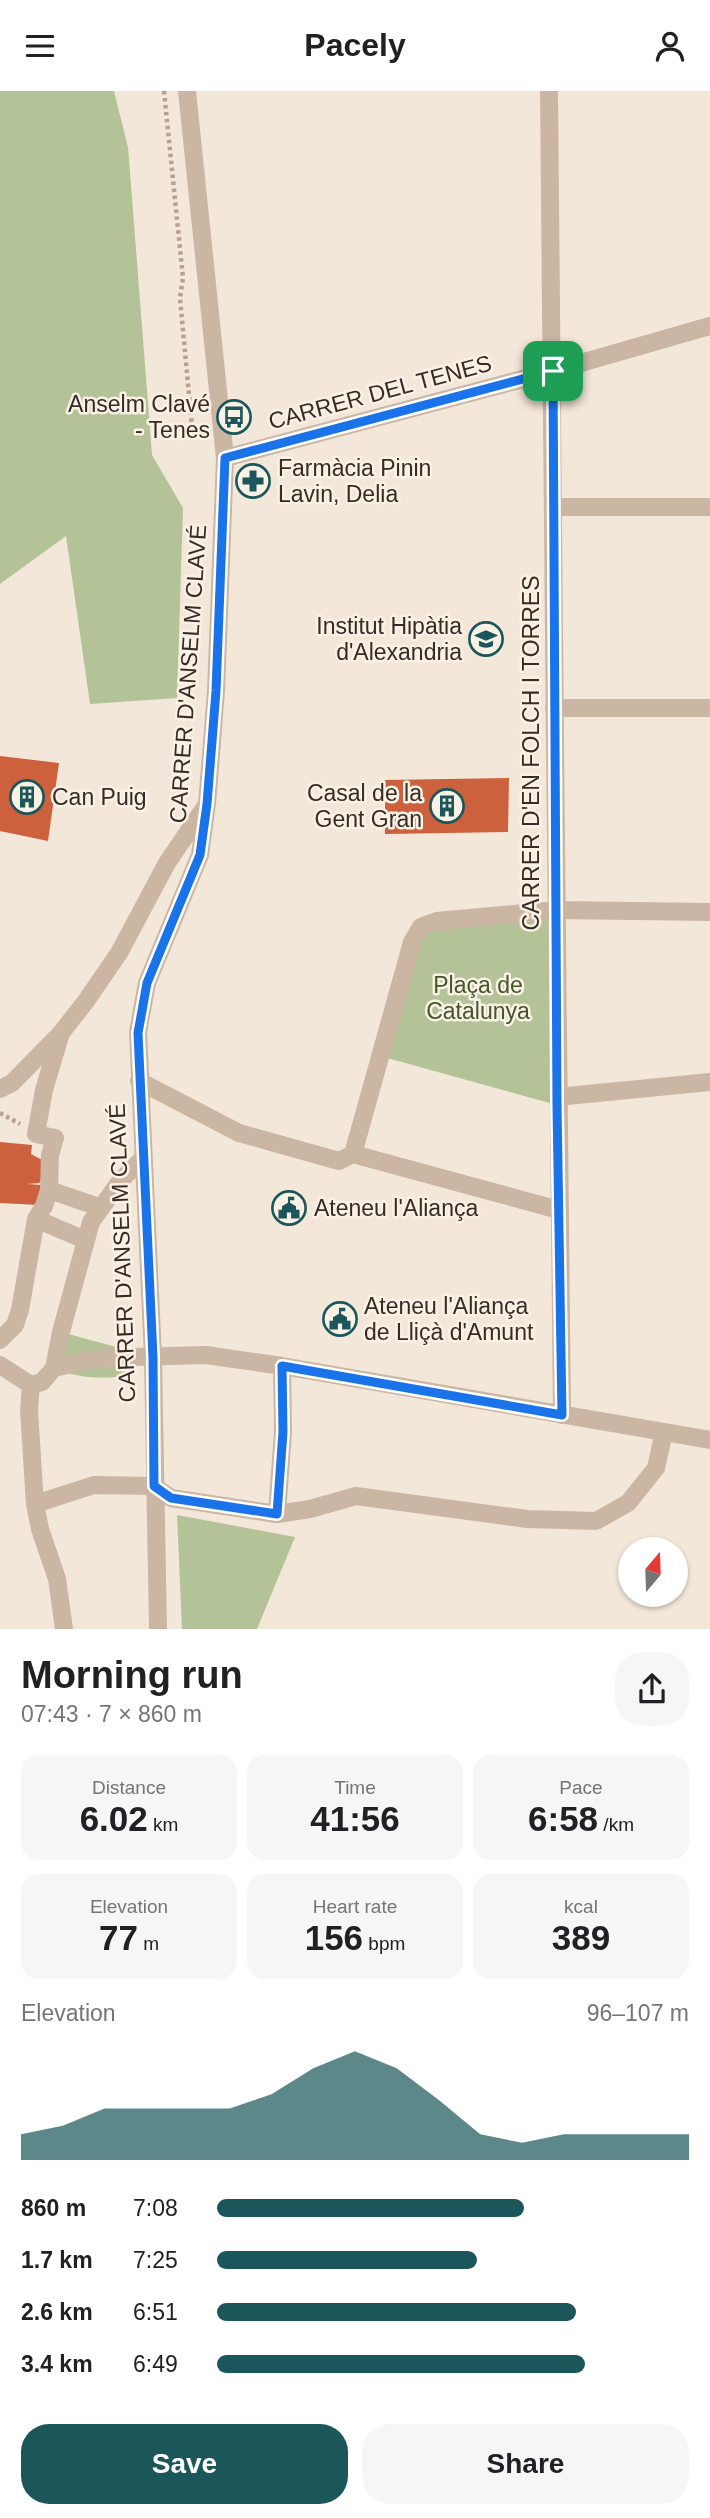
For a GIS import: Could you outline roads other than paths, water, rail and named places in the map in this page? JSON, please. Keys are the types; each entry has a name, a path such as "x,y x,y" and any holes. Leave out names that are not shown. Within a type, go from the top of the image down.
{"street":[{"name":"CARRER D'ANSELM CLAVÉ","path":"158,1629 153,1357 138,1033 147,983 200,855 216,691 225,458 187,91"},
{"name":"CARRER D'EN FOLCH I TORRES","path":"549,91 562,1415"},
{"name":"CARRER DEL TENES","path":"225,458 553,371 710,325"},
{"path":"554,507 710,507"},
{"path":"554,708 710,708"},
{"path":"0,1089 12,1083 61,1034 119,953 167,863 207,804"},
{"path":"353,1154 412,942 421,927 437,921 556,910 710,912"},
{"path":"0,1340 15,1325 20,1311 36,1219 49,1190 50,1155 55,1138 36,1133 44,1090 61,1034"},
{"path":"139,1081 239,1133 339,1161 353,1154 559,1210"},
{"path":"557,1097 710,1082"},
{"path":"0,1365 31,1385 42,1382 54,1368 91,1222 121,1180 143,1158"},
{"path":"49,1190 100,1207"},
{"path":"36,1219 85,1240"},
{"path":"54,1368 98,1358 206,1355 710,1440"},
{"path":"277,1514 283,1432 282,1366"},
{"path":"31,1385 29,1410 35,1504 40,1529 57,1579 64,1629"},
{"path":"35,1504 94,1485 154,1486 171,1498 277,1514 310,1509 356,1496 527,1519 596,1521 628,1503 656,1468 664,1432"}],"place":[{"name":"Anselm Clavé - Tenes","path":"234,417"},
{"name":"Farmàcia Pinin Lavin, Delia","path":"253,481"},
{"name":"Institut Hipàtia d'Alexandria","path":"486,639"},
{"name":"Can Puig","path":"27,797"},
{"name":"Casal de la Gent Gran","path":"447,806"},
{"name":"Ateneu l'Aliança","path":"289,1208"},
{"name":"Ateneu l'Aliança de Lliçà d'Amunt","path":"340,1319"}],"park label":[{"name":"Plaça de Catalunya","path":"478,998"}]}
